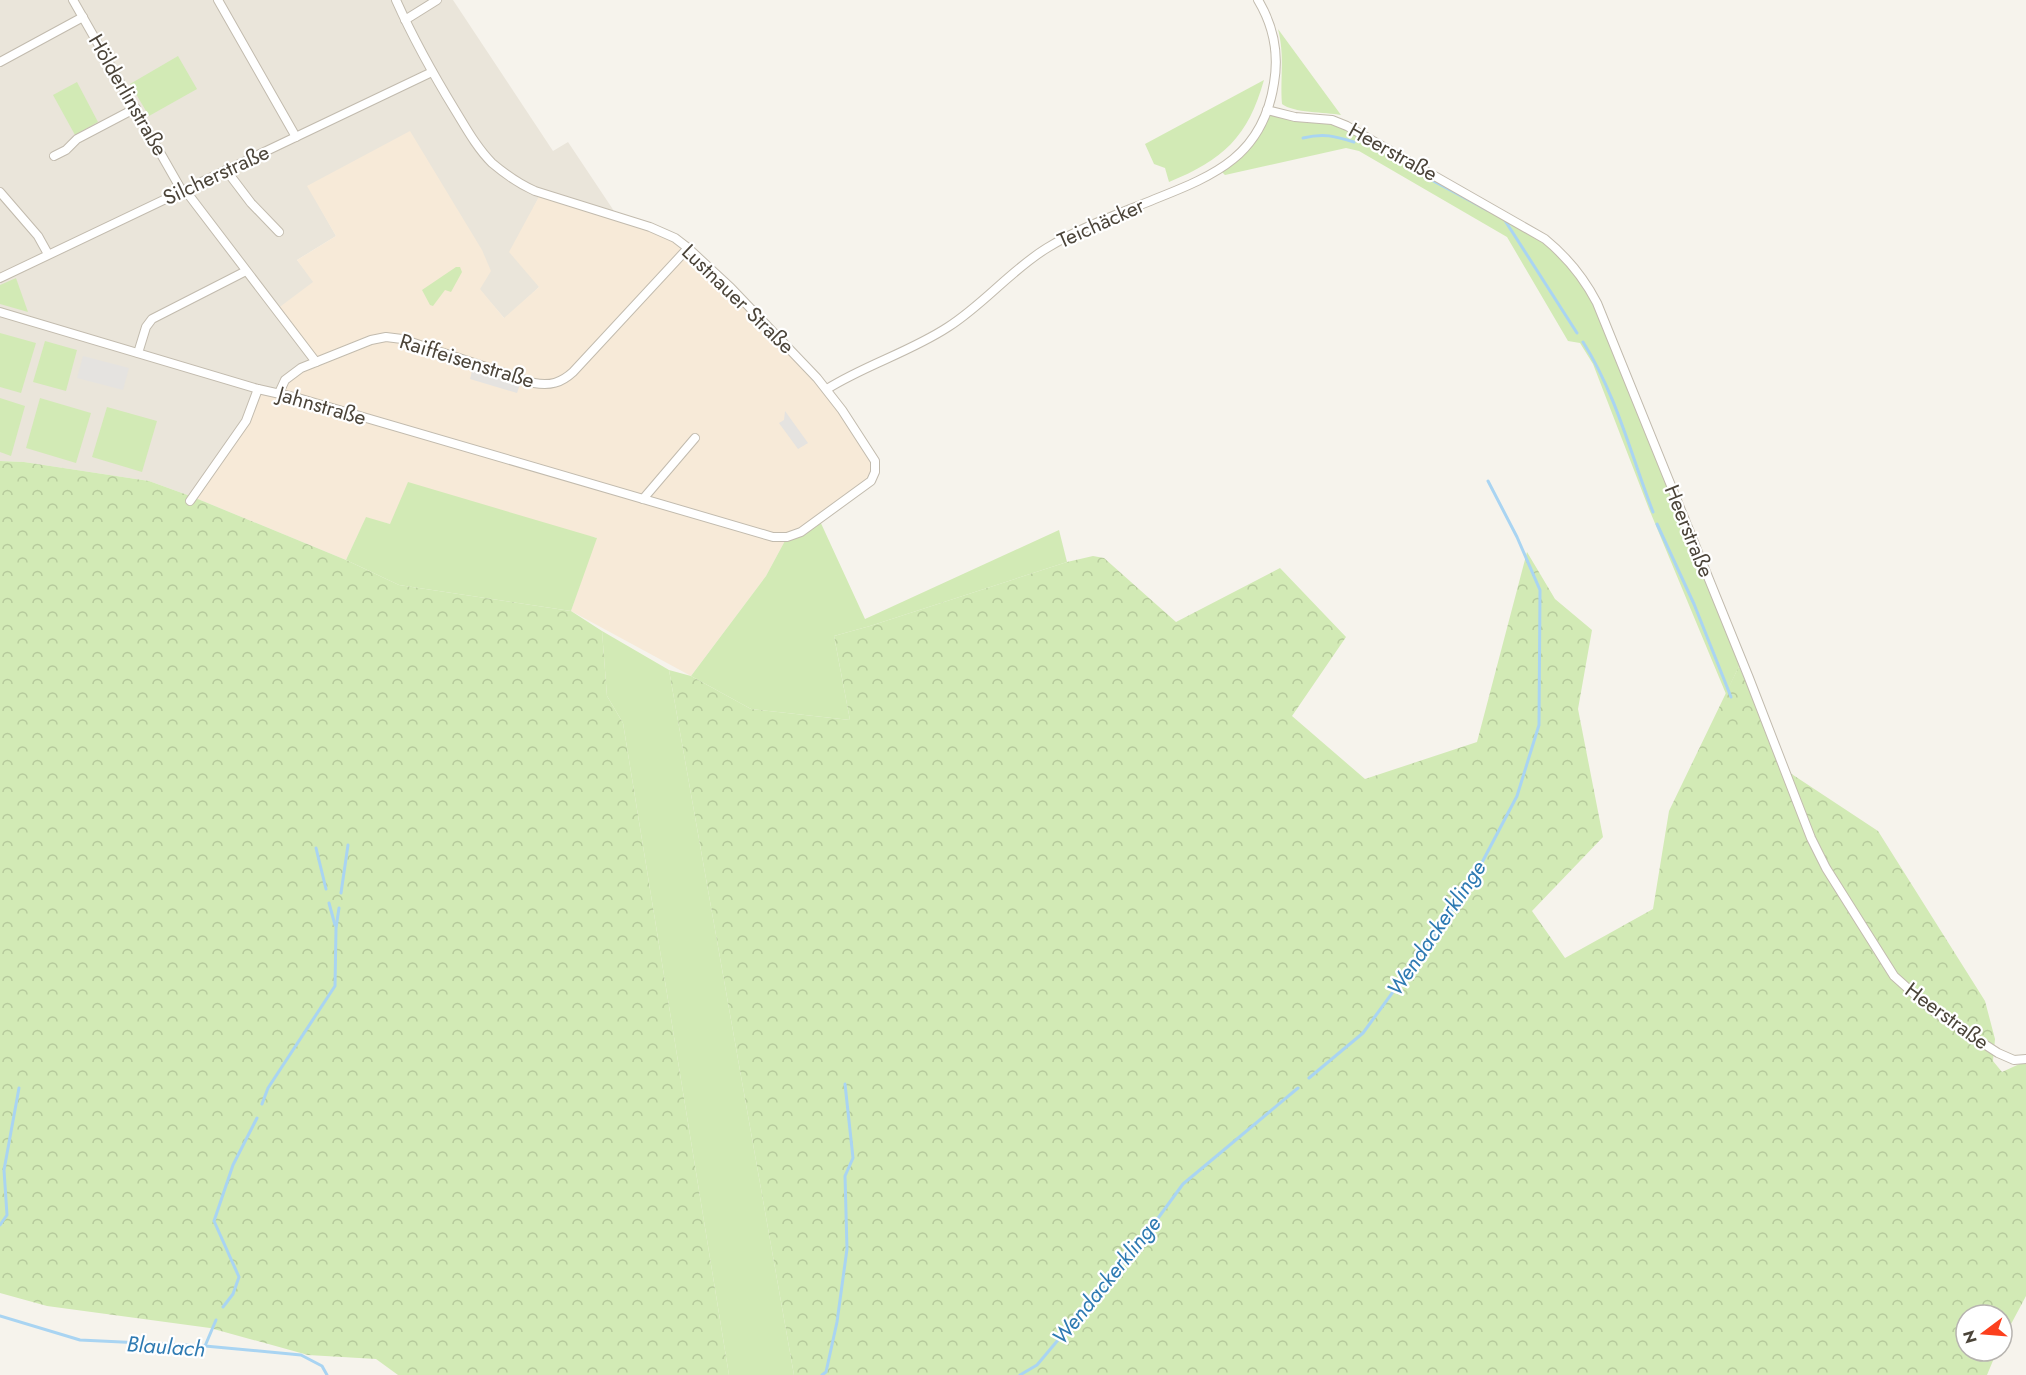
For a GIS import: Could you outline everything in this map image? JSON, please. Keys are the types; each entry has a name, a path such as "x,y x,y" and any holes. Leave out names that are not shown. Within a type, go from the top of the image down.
{"street":[{"name":"Hölderlinstraße","path":"73,0 183,190 316,362"},
{"path":"218,0 296,137"},
{"name":"Lustnauer Straße","path":"396,0 432,72 479,147 493,163 517,182 552,197 650,227 675,238 688,248 710,267 783,341 827,389 869,450 875,461 875,472"},
{"path":"405,20 437,0"},
{"name":"Teichäcker","path":"827,389 946,328 970,311 1023,265 1065,238 1097,222 1213,175 1232,161 1248,144 1263,122 1268,110 1277,67 1276,51 1267,16 1258,0"},
{"path":"1,58 83,17"},
{"name":"Silcherstraße","path":"0,278 432,72"},
{"path":"54,156 66,150 77,139 136,108"},
{"name":"Heerstraße","path":"1268,110 1295,117 1332,120 1347,126 1545,239 1580,275 1597,303 1749,678 1817,853 1894,976 1932,1010 1998,1053 2014,1060 2026,1059"},
{"path":"226,170 251,203 279,232"},
{"path":"0,192 38,236 48,254"},
{"name":"Raiffeisenstraße","path":"279,393 291,375 316,362 370,340 394,337 534,383 544,385 560,382 573,372 688,248"},
{"path":"138,353 146,327 152,318 246,271"},
{"name":"Jahnstraße","path":"0,312 258,389 279,393 773,537 787,537 801,532 871,481 875,472"},
{"path":"190,501 246,421 258,389"},
{"path":"643,499 695,438"}],"shaded area":[{"path":"0,0 453,0 553,151 568,142 618,217 541,193 529,217 539,287 505,319 479,289 340,170 308,186 336,236 297,260 314,281 315,362 281,386 246,421 193,497 149,481 24,462 0,461"},
{"path":"410,131 482,250 491,271 480,289 504,318 539,287 509,252 541,193 675,238 783,341 869,450 875,472 859,490 787,537 766,576 691,676 571,611 596,537 390,524 366,518 346,560 193,497 246,421 258,389 279,393 281,386 315,362 277,309 313,282 297,260 336,236 307,186"},
{"path":"83,356 129,368 123,390 77,378"},
{"path":"474,363 522,379 517,393 470,379"},
{"path":"785,411 808,443 798,449 779,423 784,420"}],"green space":[{"path":"1278,29 1341,115 1301,111 1282,104 1282,58"},
{"path":"178,56 197,89 149,116 130,84"},
{"path":"1264,80 1250,117 1231,144 1204,165 1169,182 1165,168 1154,164 1145,144"},
{"path":"77,82 98,122 75,135 53,95"},
{"path":"1267,110 1332,120 1545,239 1587,285 1741,658 1726,694 1649,509 1593,364 1580,343 1568,341 1507,237 1359,151 1346,148 1225,175 1220,170 1240,154"},
{"path":"456,267 460,267 462,272 451,292 445,290 433,306 430,305 422,290"},
{"path":"16,278 28,312 0,304 0,285"},
{"path":"0,333 36,343 21,393 0,387"},
{"path":"45,341 77,350 66,391 33,382"},
{"path":"0,398 25,406 11,456 0,452"},
{"path":"40,398 91,413 76,463 26,448"},
{"path":"107,407 157,421 142,472 92,457"},
{"path":"0,461 24,462 149,481 346,560 399,585 571,611 602,631 607,696 623,723 729,1375 398,1375 376,1359 308,1355 210,1328 47,1306 0,1293"},
{"path":"408,482 597,538 571,611 399,585 346,560 366,517 390,524"},
{"path":"819,519 865,619 1059,530 1067,562 834,636 850,720 751,709 691,676 766,576 787,537"},
{"path":"1527,552 1555,599 1592,630 1578,709 1603,837 1532,911 1565,958 1653,909 1669,811 1739,666 1784,769 1878,831 1985,1001 1995,1039 1993,1061 2002,1072 2026,1061 2026,1296 2014,1318 2014,1303 1954,1303 1954,1363 1992,1363 1987,1375 794,1375 669,670 691,676 751,709 850,720 834,636 1067,562 1093,556 1104,558 1176,622 1280,568 1346,637 1292,716 1365,779 1477,742"},
{"path":"602,631 669,670 794,1375 729,1375 623,723 607,696"}],"waterway":[{"path":"1303,138 1329,136 1354,142"},
{"path":"1428,178 1487,210"},
{"path":"1504,219 1577,333"},
{"path":"1583,342 1605,382 1653,512"},
{"name":"Wendackerklinge","path":"1309,1078 1363,1033 1468,889 1517,796 1539,725 1540,590 1517,537 1488,481"},
{"path":"1657,524 1694,604 1731,697"},
{"path":"341,893 348,845"},
{"path":"316,848 326,889"},
{"path":"329,903 335,925"},
{"path":"262,1104 268,1088 335,986 336,928 339,908"},
{"path":"822,1375 826,1372 837,1322 847,1249 845,1176 853,1158 845,1084"},
{"path":"0,1225 7,1215 4,1170 19,1088"},
{"name":"Wendackerklinge","path":"1020,1375 1037,1365 1142,1240 1183,1184 1298,1088"},
{"path":"223,1307 233,1294 239,1277 214,1221 233,1165 257,1118"},
{"name":"Blaulach","path":"0,1316 80,1340 205,1346 301,1355 322,1366 327,1375"},
{"path":"205,1346 216,1320"}]}
